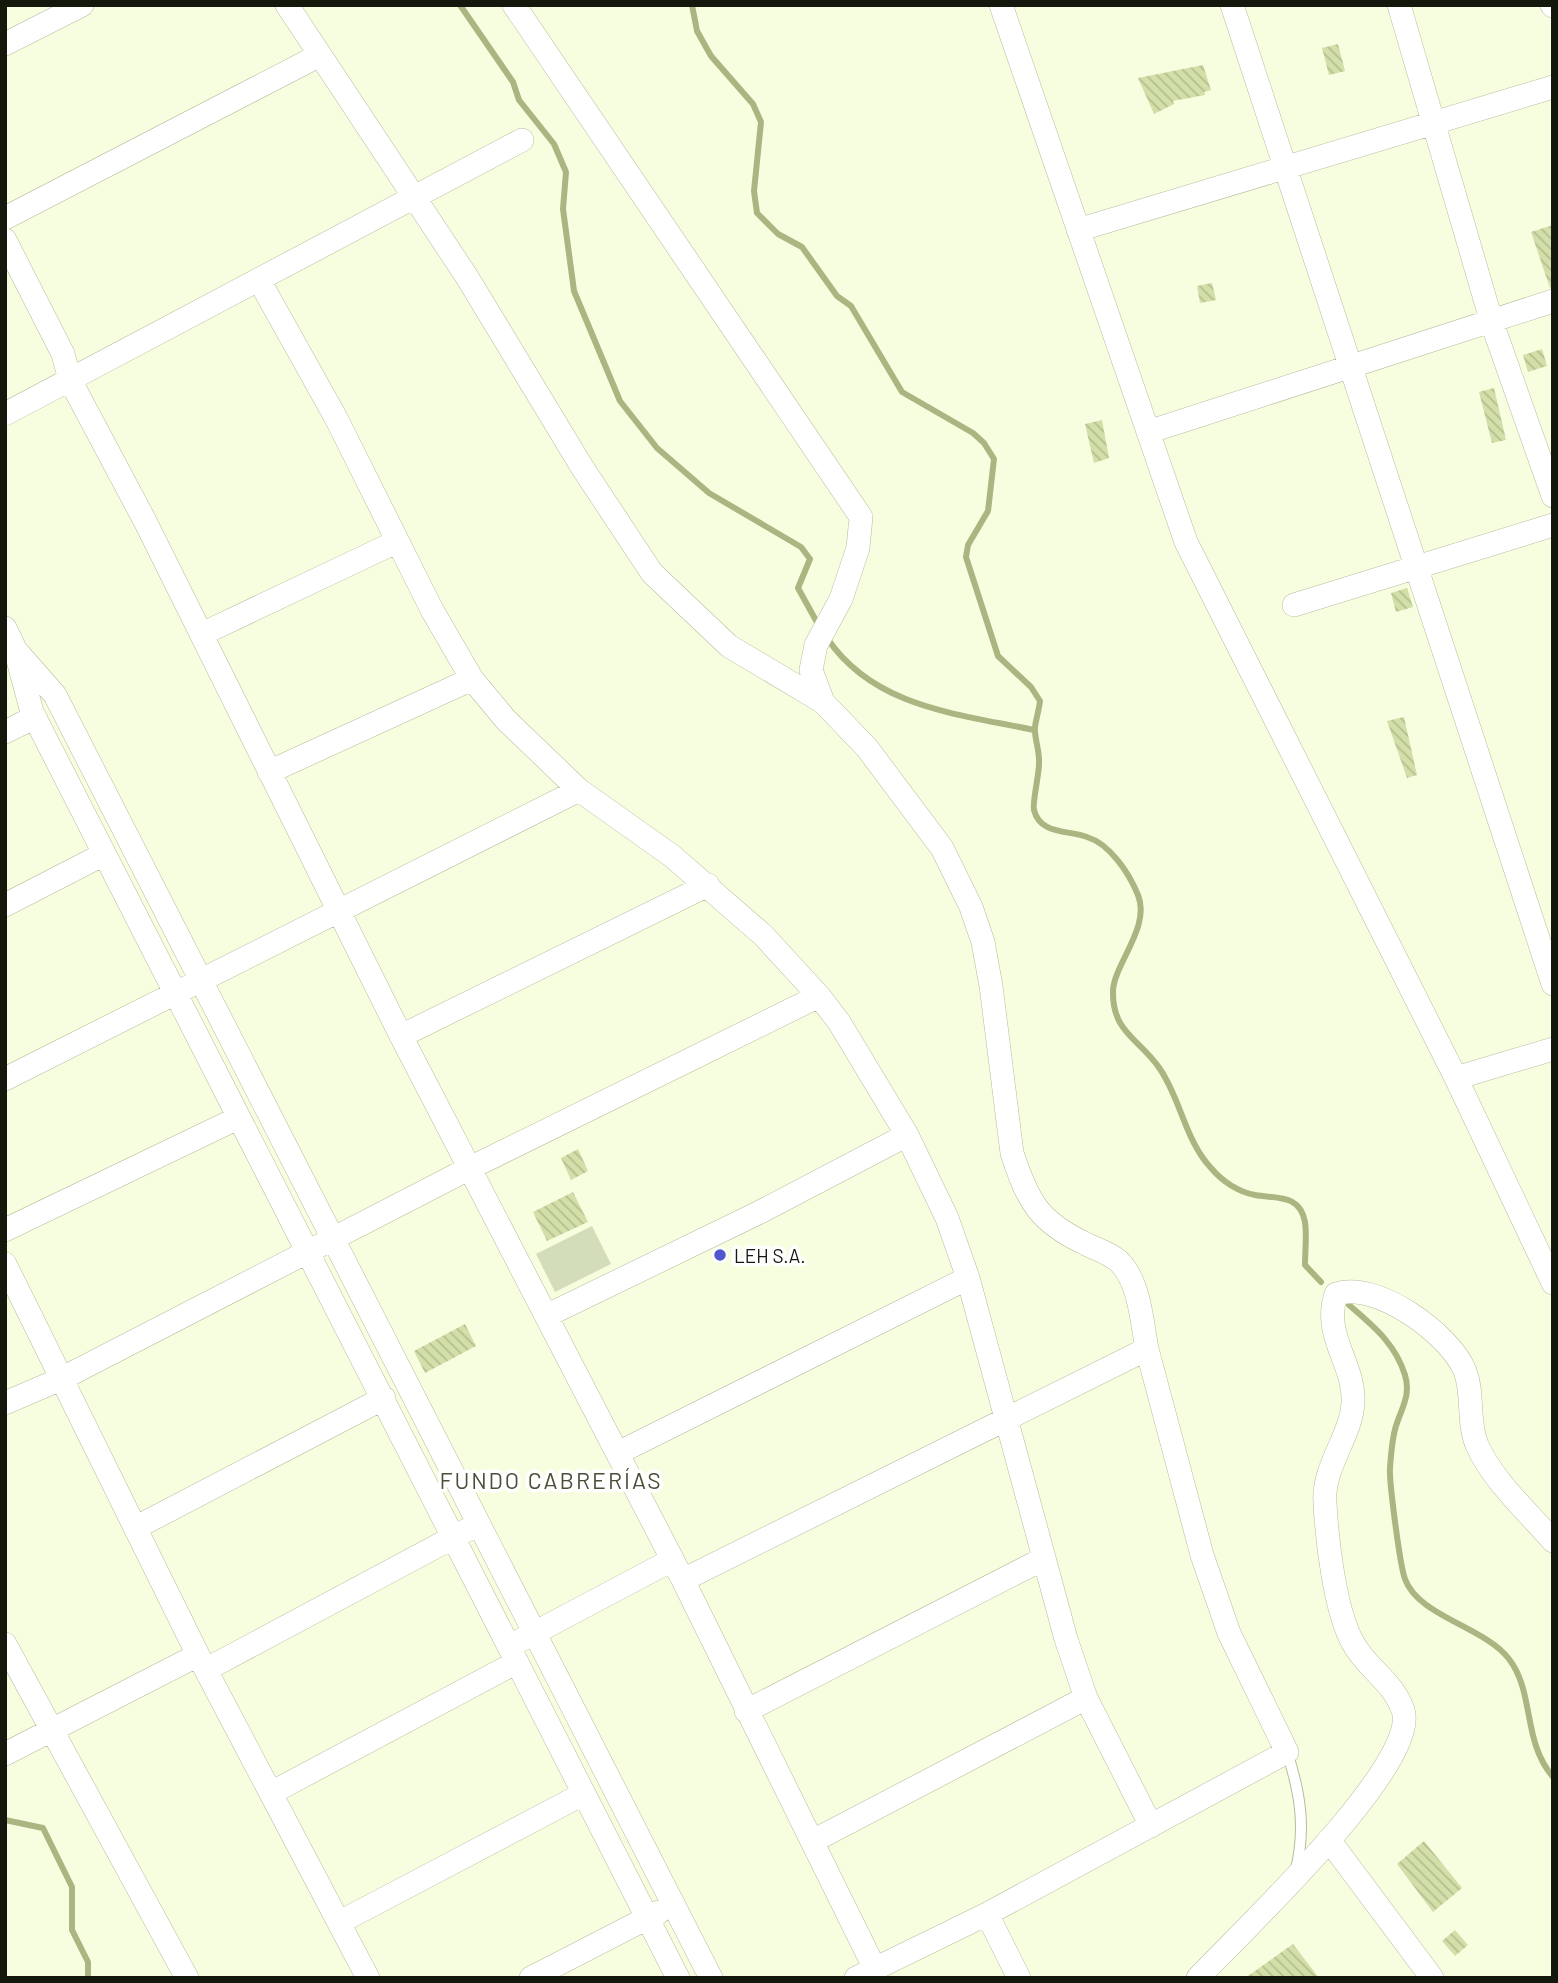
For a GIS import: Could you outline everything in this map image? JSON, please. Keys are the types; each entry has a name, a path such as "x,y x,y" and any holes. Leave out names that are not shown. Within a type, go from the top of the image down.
{"street":[{"path":"5,44 82,5"},
{"path":"5,240 62,354 70,380 202,634 401,1036 548,1315 813,1841 866,1974 987,1914 1287,1752 1229,1633 1202,1555 1147,1349 1136,1295 1121,1264 1057,1230 1041,1217 1021,1181 1012,1153 984,942 942,848 867,748 823,702 729,646 652,573 414,198 287,5"},
{"path":"514,5 861,517 858,548 841,599 822,631 812,658 811,670 823,702"},
{"path":"1001,5 1186,542 1455,1078 1553,1283"},
{"path":"1232,5 1348,366 1553,984"},
{"path":"1399,5 1492,323 1553,496"},
{"path":"5,218 320,55"},
{"path":"1078,230 1553,87"},
{"path":"5,414 522,140"},
{"path":"259,280 336,418 396,542 472,679 506,720 579,790 708,885 763,935 839,1022 907,1135 942,1206 968,1278 1043,1559 1086,1698 1151,1826"},
{"path":"1148,432 1553,302"},
{"path":"1294,605 1415,570 1553,525"},
{"path":"202,634 396,542"},
{"path":"5,628 15,649 35,717 678,1978"},
{"path":"15,649 55,695 711,1978"},
{"path":"270,772 472,679"},
{"path":"5,732 35,717"},
{"path":"5,1079 579,790"},
{"path":"5,905 104,854"},
{"path":"401,1036 708,885"},
{"path":"5,1403 61,1379 470,1168 819,996"},
{"path":"1455,1078 1553,1049"},
{"path":"5,1230 238,1118"},
{"path":"548,1315 760,1212 907,1135"},
{"path":"5,1264 203,1662 368,1978"},
{"path":"618,1453 968,1278"},
{"path":"1198,1978 1329,1840 1388,1767 1403,1736 1404,1714 1390,1683 1361,1656 1346,1629 1330,1551 1324,1499 1333,1458 1353,1403 1334,1332 1331,1308 1336,1294 1349,1289 1363,1291 1382,1299 1427,1325 1449,1346 1465,1371 1476,1443 1488,1465 1553,1541"},
{"path":"683,1580 1147,1349"},
{"path":"135,1528 384,1398"},
{"path":"5,1754 203,1662 479,1524"},
{"path":"746,1711 1043,1559"},
{"path":"271,1793 513,1654 534,1633 672,1560"},
{"path":"5,1644 187,1978"},
{"path":"813,1841 1086,1698"},
{"path":"340,1922 583,1794"},
{"path":"1329,1840 1432,1978"},
{"path":"531,1978 673,1905"},
{"path":"987,1914 1019,1978"}],"lane":[{"path":"1287,1752 1298,1785 1302,1818 1295,1877"}],"green space":[{"path":"592,1226 611,1264 555,1292 536,1254"}],"building":[{"path":"1338,44 1345,71 1329,75 1322,48"},
{"path":"1203,65 1211,90 1204,92 1205,95 1173,101 1174,104 1154,114 1138,78"},
{"path":"1553,225 1553,287 1550,288 1531,232"},
{"path":"1212,283 1216,300 1200,303 1197,286"},
{"path":"1542,349 1547,366 1528,372 1523,355"},
{"path":"1494,388 1506,440 1492,443 1479,392"},
{"path":"1102,420 1109,458 1094,463 1085,424"},
{"path":"1407,588 1413,607 1396,612 1391,593"},
{"path":"1404,717 1417,775 1407,778 1387,721"},
{"path":"578,1149 588,1171 571,1180 561,1158"},
{"path":"573,1192 588,1222 547,1241 533,1212"},
{"path":"465,1324 476,1346 425,1373 414,1351"},
{"path":"1424,1841 1462,1888 1433,1912 1397,1864"},
{"path":"1455,1930 1468,1945 1455,1956 1442,1941"},
{"path":"1293,1944 1319,1978 1245,1978"}],"waterway":[{"path":"460,5 513,82 519,100 554,144 566,172 563,209 574,291 620,401 657,448 709,493 801,547 810,559 798,588 819,626"},
{"path":"692,5 697,31 711,56 753,104 761,122 754,191 757,213 778,234 802,247 837,296 851,306 902,392 973,433 984,443 994,459 988,511 968,545 966,557 998,656 1031,687 1040,701 1035,727 1039,759 1034,802 1037,818 1049,828 1095,841 1118,860 1138,895 1141,907 1136,932 1115,980 1113,991 1117,1017 1160,1069 1195,1145 1215,1173 1242,1191 1279,1198 1293,1202 1298,1207 1305,1222 1305,1265 1321,1282"},
{"path":"827,638 846,661 869,680 893,694 948,712 1034,730"},
{"path":"1349,1305 1389,1344 1401,1364 1407,1382 1405,1401 1394,1436 1390,1468 1395,1524 1405,1579 1412,1592 1423,1603 1484,1638 1509,1659 1522,1687 1537,1748 1553,1777"},
{"path":"5,1820 43,1828 72,1887 72,1930 88,1962 88,1978"}],"place":[{"name":"LEH S.A.","path":"720,1255"}],"district":[{"name":"FUNDO CABRERÍAS","path":"551,1480"}]}
